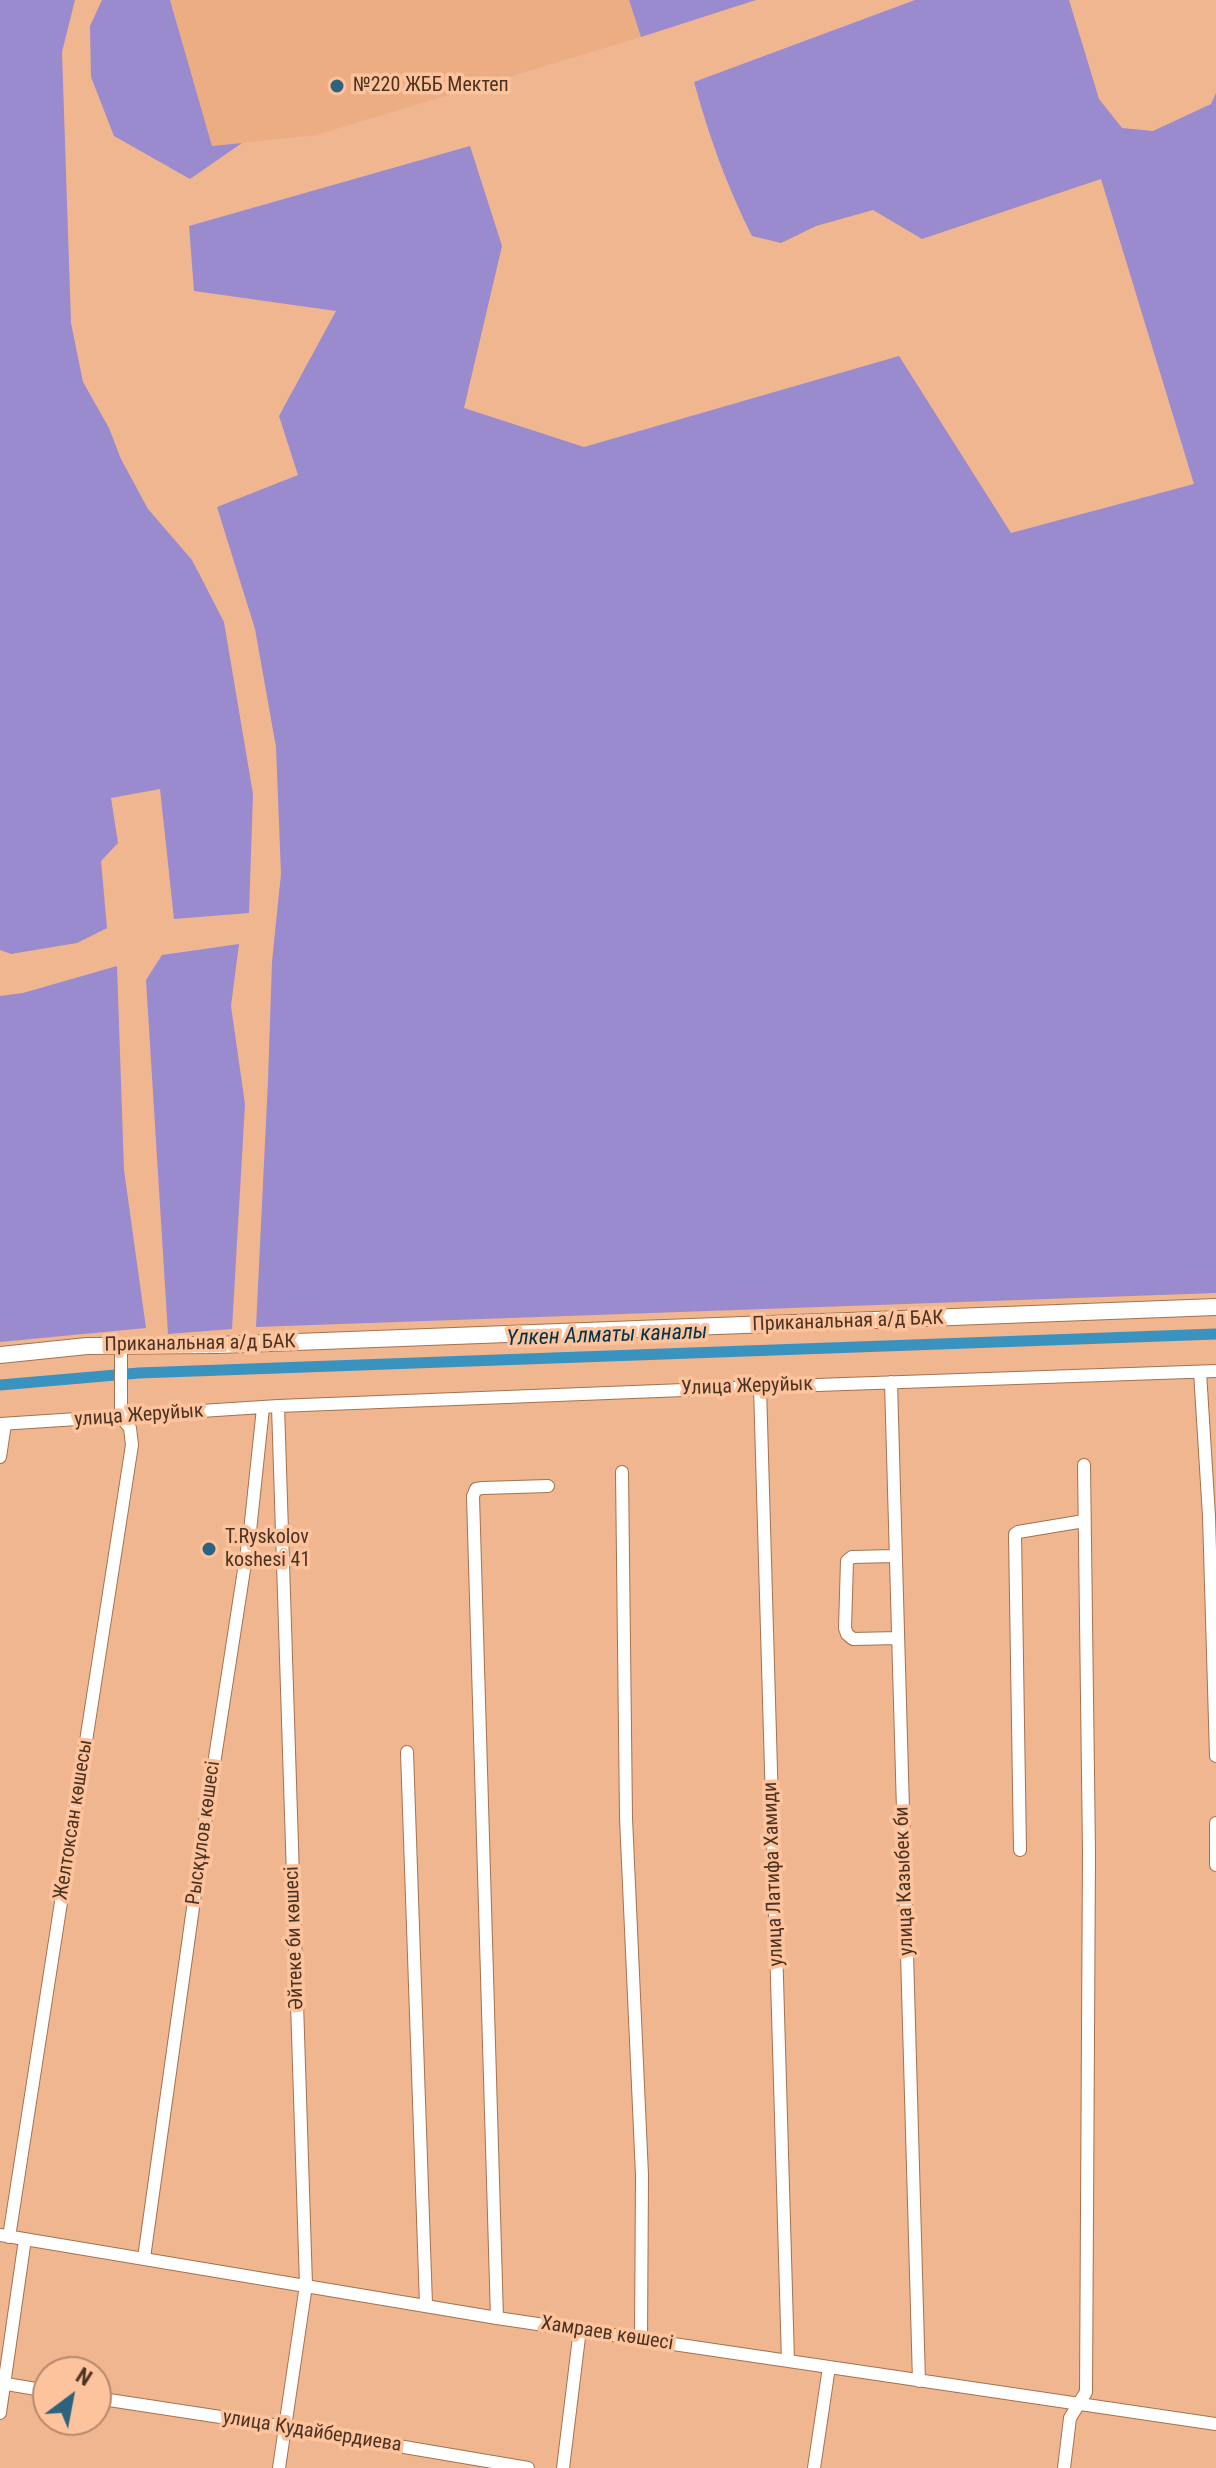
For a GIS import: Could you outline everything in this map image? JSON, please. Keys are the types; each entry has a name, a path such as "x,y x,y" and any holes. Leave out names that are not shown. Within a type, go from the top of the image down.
{"street":[{"name":"Приканальная а/д БАК","path":"0,1355 87,1346 231,1345 1216,1307"},
{"name":"Желтоксан көшесы","path":"4,2236 132,1445 130,1428 121,1412 121,1346"},
{"name":"Улица Жеруйык","path":"278,1406 1216,1371"},
{"path":"1200,1372 1209,1516 1216,1756"},
{"name":"улица Казыбек би","path":"891,1382 919,2381"},
{"name":"улица Латифа Хамиди","path":"760,1387 788,2361"},
{"name":"улица Жеруйык","path":"3,1424 121,1412 278,1406"},
{"name":"Әйтеке би көшесі","path":"278,1406 306,2285 279,2468"},
{"name":"Рысқұлов көшесі","path":"144,2258 205,1822 248,1545 263,1408"},
{"path":"0,1457 3,1424"},
{"path":"1064,2468 1070,2418 1086,2392 1089,1852 1084,1465"},
{"path":"622,1472 626,1818 642,2175 641,2339"},
{"path":"497,2318 473,1496 476,1489 483,1488 548,1486"},
{"path":"1020,1850 1015,1534 1084,1521"},
{"path":"895,1556 852,1557 847,1561 845,1628 853,1639 898,1638"},
{"path":"407,1752 426,2305"},
{"path":"1216,1823 1216,1865"},
{"name":"Хамраев көшесі","path":"4,2236 497,2318 1216,2424"},
{"path":"0,2413 25,2239"},
{"path":"563,2468 580,2329"},
{"path":"814,2468 829,2367"},
{"path":"2,2384 32,2389"},
{"name":"улица Кудайбердиева","path":"112,2400 528,2468"}],"shaded area":[{"path":"0,0 75,0 62,52 71,323 83,382 148,509 192,560 224,622 253,794 249,913 174,919 160,789 111,798 118,843 101,861 107,928 77,943 11,954 0,950"},
{"path":"102,0 170,0 212,146 242,143 190,179 114,136 91,77 90,26"},
{"name":"№220 ЖББ Мектеп","path":"170,0 629,0 641,37 316,135 212,146"},
{"path":"629,0 756,0 641,37"},
{"path":"915,0 1069,0 1099,99 1122,128 1153,131 1211,104 1216,93 1216,1293 256,1327 272,962 281,874 276,747 255,629 217,507 298,475 279,416 336,311 194,291 189,226 470,146 502,246 464,408 584,447 899,356 1011,533 1194,484 1101,179 922,239 873,210 816,226 781,243 752,236 719,161 694,82"},
{"path":"239,944 231,1006 245,1104 232,1329 168,1334 146,980 162,955"},
{"path":"117,966 124,1170 146,1328 0,1342 0,996 23,993"}],"waterway":[{"name":"Үлкен Алматы каналы","path":"0,1385 139,1373 1216,1334"}],"place":[{"name":"№220 ЖББ Мектеп","path":"337,86"},
{"name":"T.Ryskolov koshesi 41","path":"209,1549"}]}
